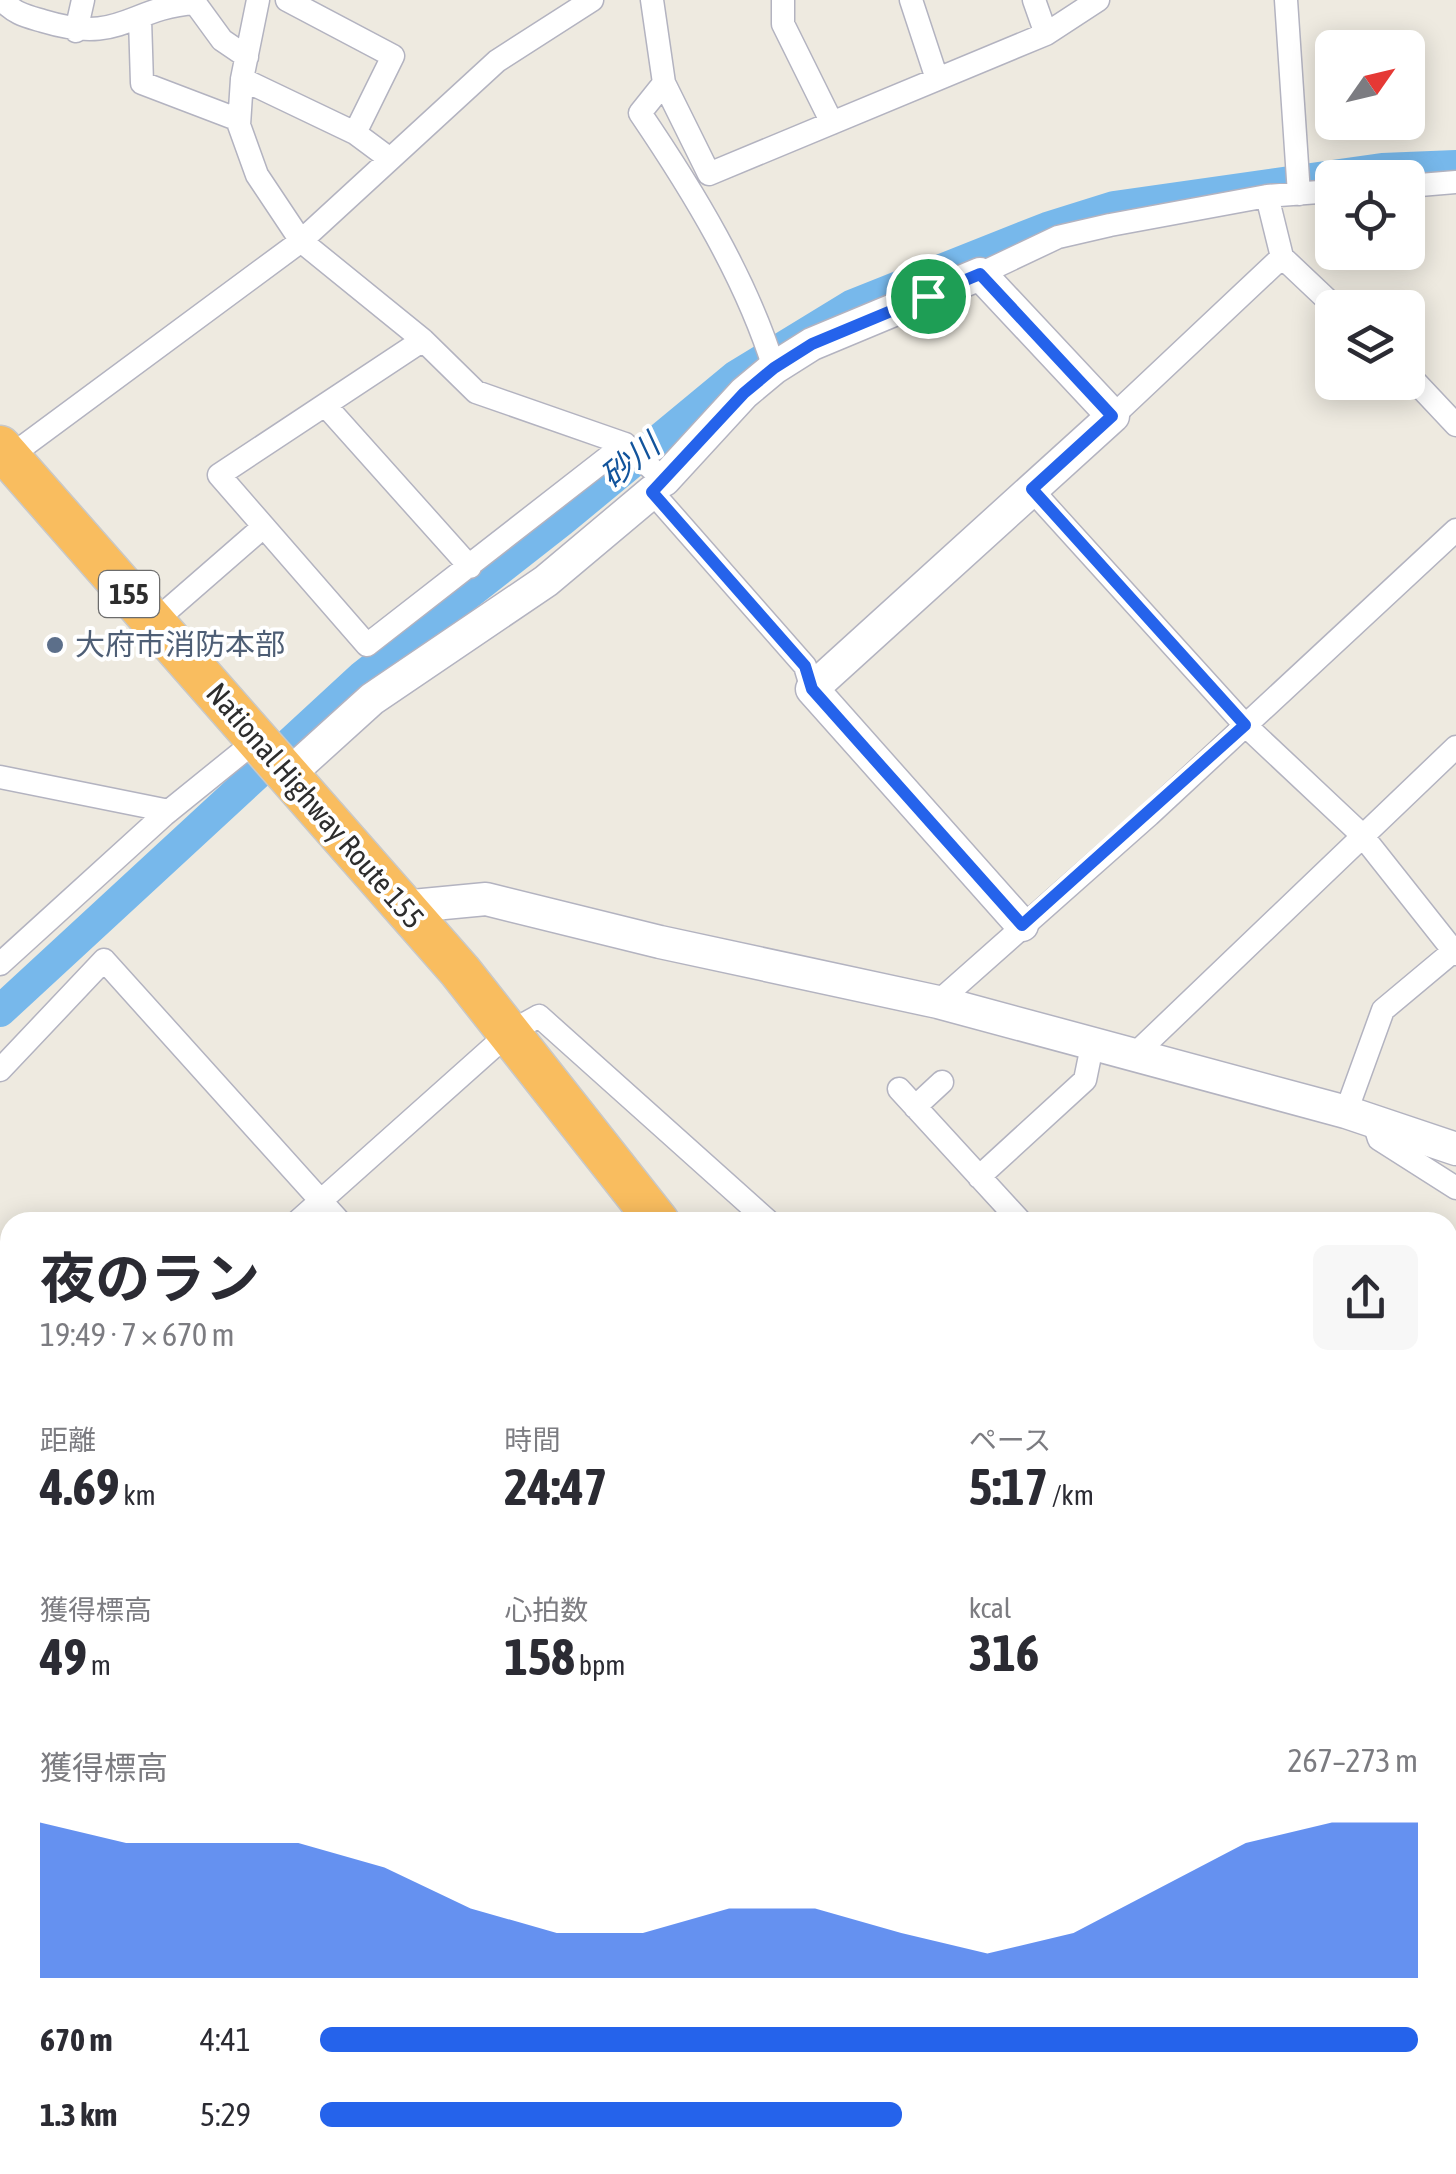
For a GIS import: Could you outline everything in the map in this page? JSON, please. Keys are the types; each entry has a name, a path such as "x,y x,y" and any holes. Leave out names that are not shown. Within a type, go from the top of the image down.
{"highway":[{"name":"National Highway Route 155","path":"3,456 258,740 510,1032 650,1212"},
{"name":"National Highway Route 155","path":"510,1032 554,1070 681,1212"}],"street":[{"path":"2,0 14,12 76,31 96,32 140,19 164,5 195,3 244,68 356,133 390,159"},
{"path":"76,31 84,0"},
{"path":"258,0 244,68 239,120 257,175 301,241 424,340 476,392 626,445 805,666 812,689 1022,925"},
{"path":"287,0 393,56 356,133"},
{"path":"3,456 301,241 497,61 592,0"},
{"path":"652,0 664,83 709,174 1046,34 1098,0"},
{"path":"782,0 783,24 832,123"},
{"path":"911,0 937,80"},
{"path":"1034,0 1046,34"},
{"path":"1286,0 1298,193"},
{"path":"140,19 142,83 239,120"},
{"path":"664,83 640,113 675,165 757,317 774,367"},
{"path":"1425,185 1456,182"},
{"path":"288,775 372,700 546,580 660,484 744,393 774,367 812,344 1058,237 1266,196 1315,192"},
{"path":"1266,196 1282,257 1317,290"},
{"path":"812,689 1282,257"},
{"path":"980,274 1112,416"},
{"path":"424,340 218,475 367,646 626,445"},
{"path":"1425,392 1456,425"},
{"path":"326,404 470,567"},
{"path":"1032,489 1245,725 1362,834 1455,951 1383,1010 1359,1116"},
{"path":"154,622 262,528"},
{"path":"938,1002 1456,530"},
{"path":"0,964 169,810 258,740"},
{"path":"1132,1057 1456,747"},
{"path":"0,777 169,810"},
{"path":"402,906 486,899 660,942 938,1002 1359,1116 1456,1149"},
{"path":"0,1070 104,960 331,1212"},
{"path":"308,1212 510,1032 540,1016 758,1212"},
{"path":"979,1177 1084,1080 1092,1046"},
{"path":"915,1107 942,1082"},
{"path":"899,1088 1012,1212"},
{"path":"1359,1116 1379,1139 1456,1188"}],"waterway":[{"name":"砂川","path":"0,1011 363,676 561,521 735,377 853,305 1047,228 1114,207 1382,169 1456,166"}],"place":[{"name":"大府市消防本部","path":"55,645"}],"route":[{"path":"980,274 1112,416 1032,489 1245,725 1022,925 812,689 805,666 652,492 744,393 774,368 812,344 928,296 980,274"}]}
